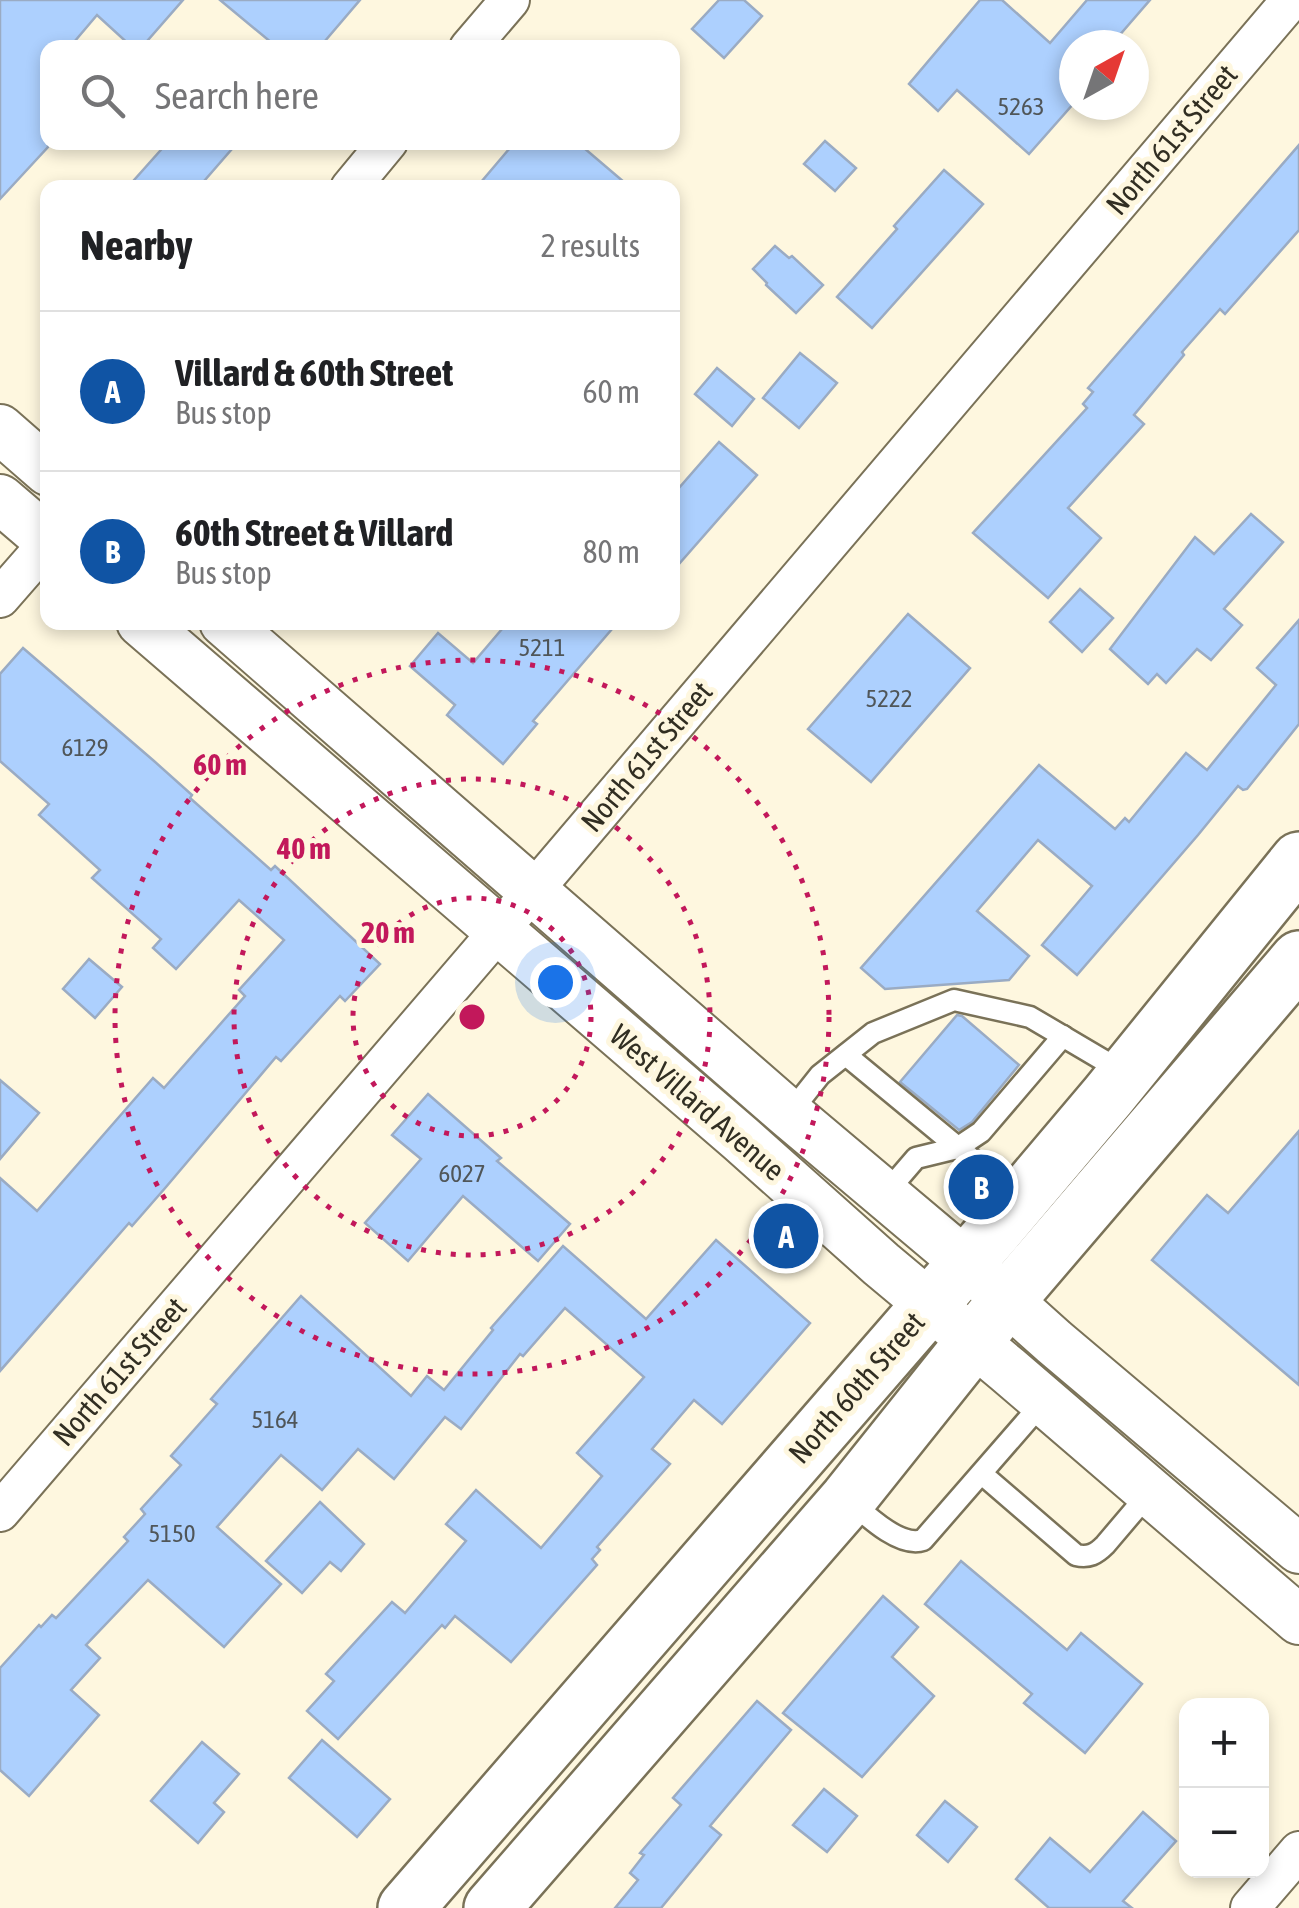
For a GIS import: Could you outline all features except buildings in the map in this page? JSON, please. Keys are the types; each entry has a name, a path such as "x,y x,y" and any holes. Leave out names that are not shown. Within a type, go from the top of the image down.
{"main road":[{"name":"North 60th Street","path":"492,1908 848,1499 1007,1300 1299,860"},
{"name":"North 60th Street","path":"406,1908 1021,1196 1148,1092 1299,959"}],"street":[{"path":"477,40 510,0"},
{"name":"North 61st Street","path":"0,1512 1291,0"},
{"path":"357,180 381,150"},
{"path":"0,429 40,463"},
{"path":"0,498 40,534"},
{"path":"0,598 40,550"},
{"name":"West Villard Avenue","path":"150,630 929,1306 1299,1620"},
{"name":"West Villard Avenue","path":"233,630 789,1114 1299,1550"},
{"path":"1250,1908 1299,1851"}],"lane":[{"path":"789,1114 820,1075 874,1033 954,1000 1030,1017 1148,1092"},
{"path":"885,1194 916,1158 957,1148 981,1132 1063,1036"},
{"path":"846,1055 1021,1196"},
{"path":"848,1499 877,1524 915,1543 923,1540 1044,1401"},
{"path":"982,1474 1076,1555 1086,1557 1105,1545 1150,1492"}],"place":[{"name":"60th Street & Villard","path":"981,1187"},
{"name":"Villard & 60th Street","path":"786,1236"}]}
